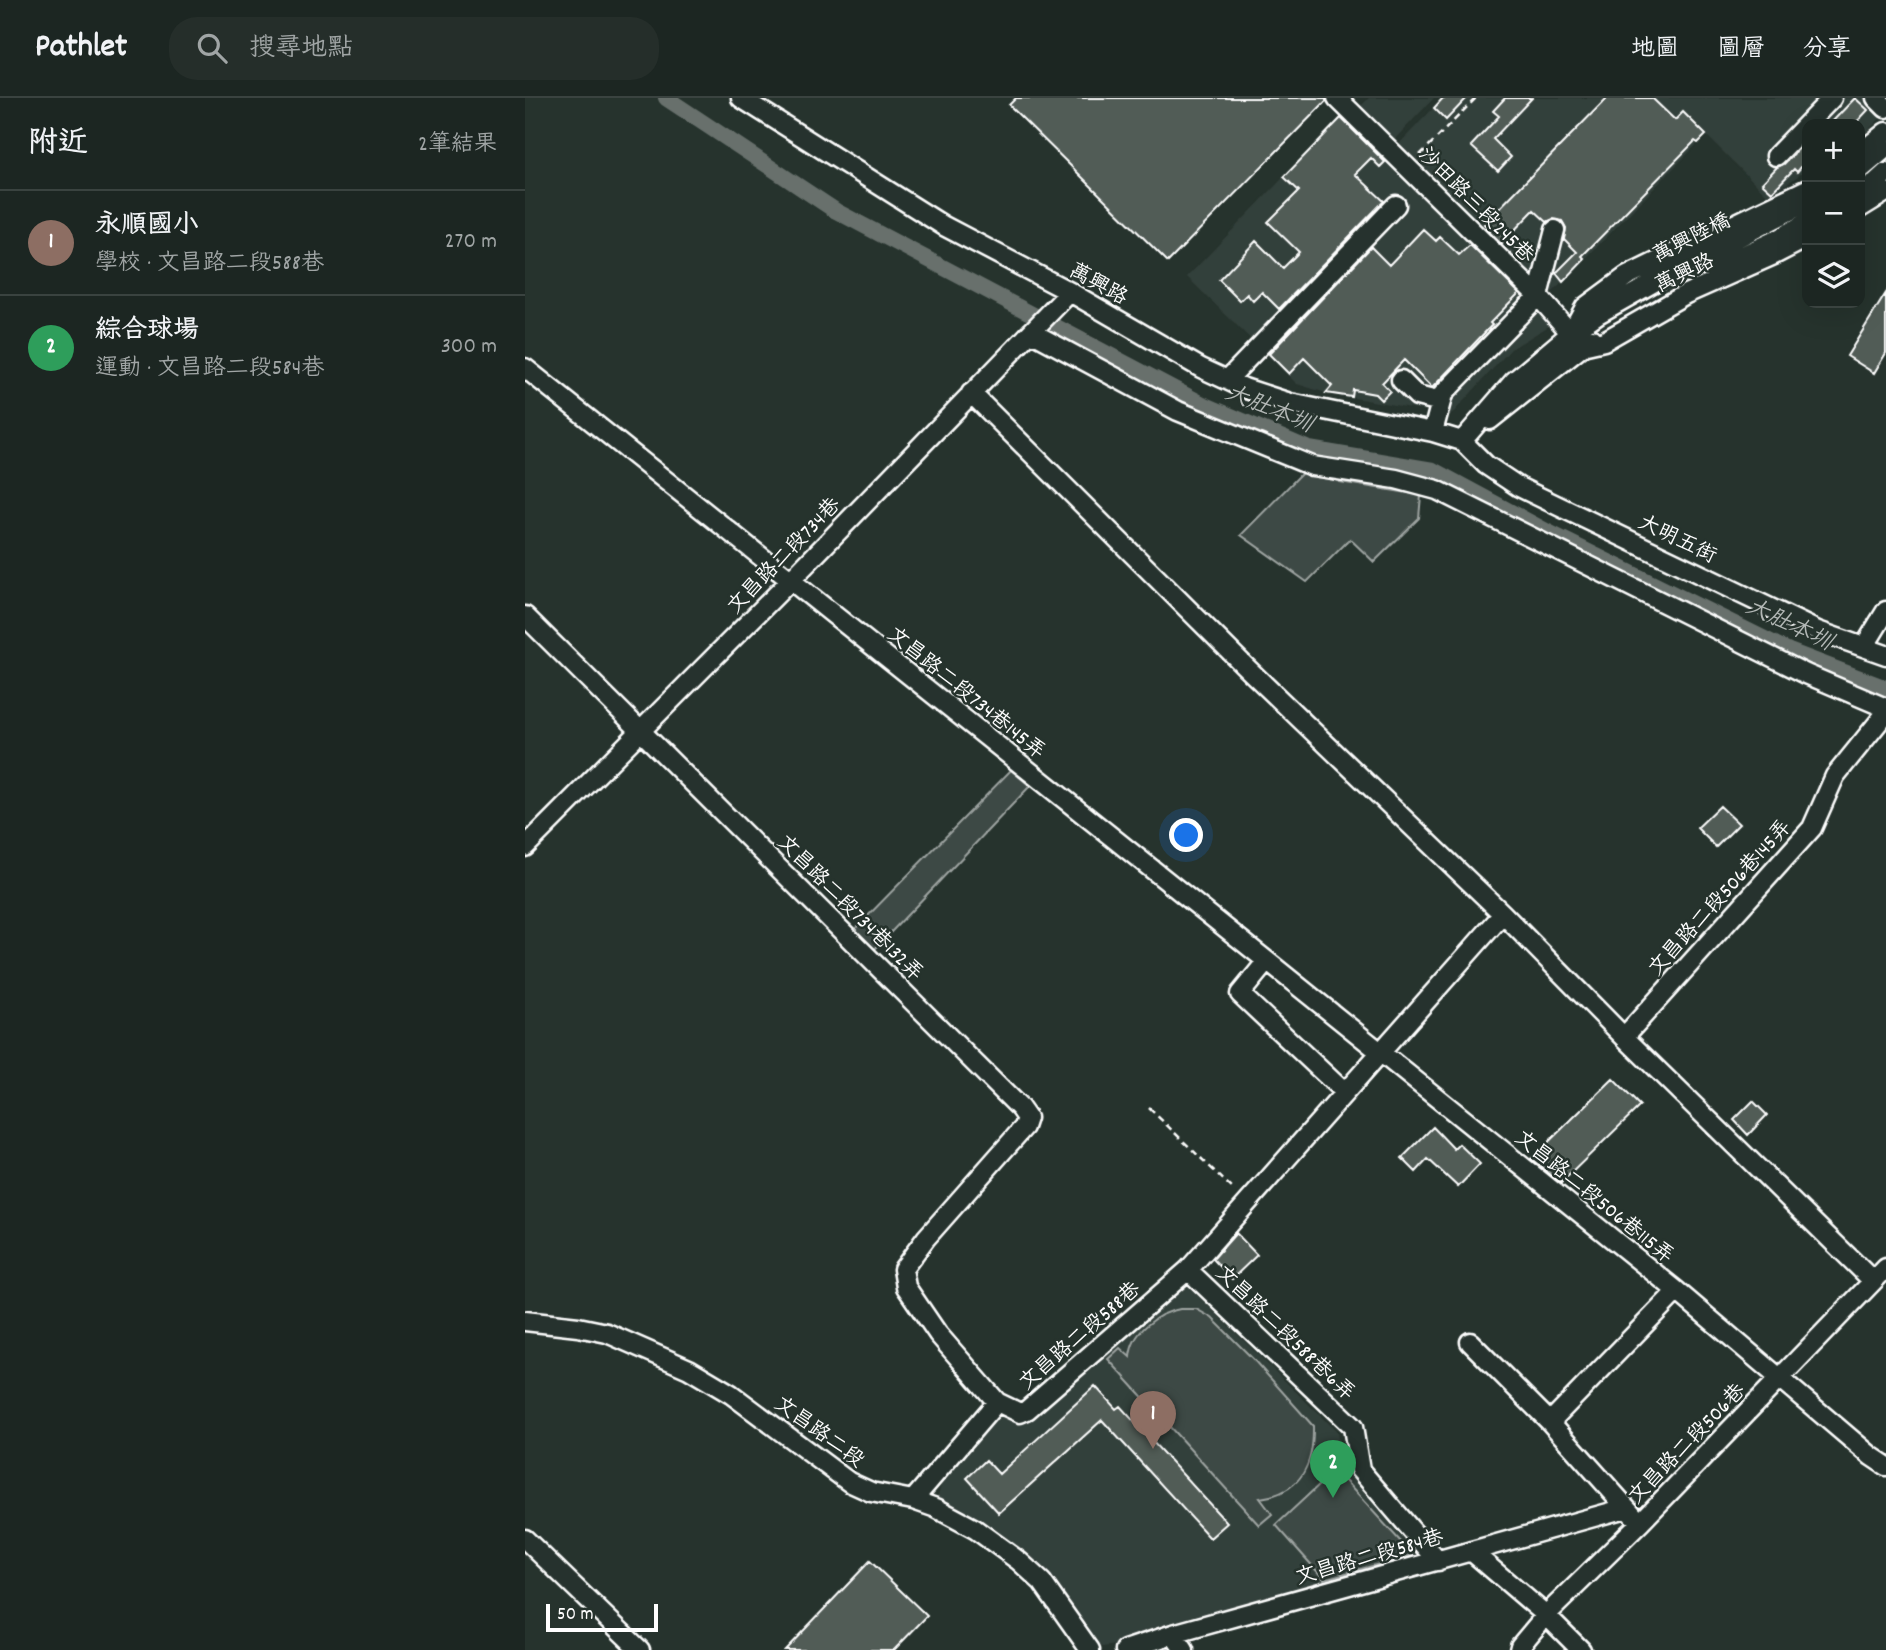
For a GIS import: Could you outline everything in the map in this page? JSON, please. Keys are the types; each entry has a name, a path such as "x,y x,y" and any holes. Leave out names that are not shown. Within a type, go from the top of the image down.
{"street":[{"name":"萬興路","path":"741,98 944,226 1070,292 1201,368 1244,388 1290,403 1433,432 1462,441 1524,394 1576,340 1602,322"},
{"name":"沙田路三段245巷","path":"1337,98 1538,296 1576,340"},
{"path":"1776,156 1832,98"},
{"path":"1876,98 1886,108"},
{"path":"1865,149 1886,132"},
{"path":"1865,166 1886,148"},
{"path":"1865,188 1886,173"},
{"name":"萬興路","path":"1576,340 1585,307 1627,276 1802,191"},
{"path":"1865,205 1886,192"},
{"path":"1227,380 1396,205"},
{"name":"萬興陸橋","path":"1602,322 1626,297 1802,205"},
{"name":"萬興陸橋","path":"1602,322 1776,240 1802,225"},
{"path":"1433,432 1443,394 1538,296 1555,230"},
{"name":"萬興路","path":"1576,340 1604,341 1686,294 1802,241"},
{"name":"文昌路二段734巷","path":"525,847 1070,292"},
{"path":"1031,332 1178,411 1313,466 1437,490 1806,674 1886,710"},
{"name":"文昌路二段734巷145弄","path":"525,369 1380,1052"},
{"path":"1401,380 1417,396 1441,402"},
{"path":"971,393 1247,668 1503,914 1624,1037 1873,1281"},
{"name":"大明五街","path":"1462,441 1486,465 1519,487 1818,631 1886,655"},
{"path":"1864,647 1886,611"},
{"name":"文昌路二段734巷132弄","path":"525,616 1010,1098 1027,1118 1024,1127 926,1238 903,1269 906,1287 938,1334 997,1402"},
{"name":"文昌路二段506巷145弄","path":"1624,1037 1812,828 1835,776 1886,710"},
{"path":"1188,1270 1503,914"},
{"path":"1267,961 1240,994 1344,1092"},
{"name":"文昌路二段506巷115弄","path":"1380,1052 1881,1458"},
{"name":"文昌路二段506巷","path":"1519,1650 1546,1615 1641,1522 1886,1268"},
{"name":"文昌路二段588巷","path":"913,1500 997,1402 1020,1413 1027,1410 1188,1270"},
{"name":"文昌路二段588巷6弄","path":"1188,1270 1353,1427 1360,1470 1438,1561"},
{"path":"1550,1422 1677,1291"},
{"name":"文昌路二段","path":"525,1321 607,1333 689,1369 731,1394 849,1482 871,1492 913,1500 936,1508 975,1529 1019,1561 1042,1582 1090,1650"},
{"path":"1470,1342 1550,1422 1641,1522"},
{"name":"文昌路二段584巷","path":"1125,1650 1173,1634 1626,1508"},
{"path":"525,1539 640,1650"},
{"path":"1471,1551 1546,1615 1581,1650"},
{"path":"1173,1634 1184,1650"}],"path":[{"path":"1408,168 1476,98"},
{"path":"1149,1108 1247,1202"}],"shaded area":[{"path":"1369,98 1434,98 1391,143 1357,110"},
{"path":"1443,98 1886,98 1886,112 1865,133 1865,119 1802,119 1802,173 1768,196 1706,135 1549,296 1396,147"},
{"path":"1344,115 1554,323 1511,349 1451,415 1326,393 1297,384 1187,277"},
{"path":"1306,469 1340,482 1421,495 1419,518 1374,562 1350,539 1307,582 1241,535"},
{"path":"1011,770 1030,786 873,951 853,931"},
{"path":"1186,1284 1337,1432 1342,1466 1417,1557 1131,1643 1102,1647 1048,1581 937,1498 945,1473 999,1412 1026,1420"},
{"path":"1196,1309 1212,1318 1313,1426 1311,1453 1302,1475 1286,1490 1260,1498 1272,1514 1259,1525 1108,1359 1120,1348 1130,1357 1135,1340 1147,1325 1171,1311"},
{"path":"1335,1470 1413,1555 1324,1579 1276,1525"}],"building":[{"path":"1016,98 1326,98 1326,101 1168,262 1009,105"},
{"path":"1443,98 1467,98 1446,120 1434,108"},
{"path":"1505,98 1532,98 1493,139 1511,157 1498,171 1471,146 1499,116 1493,111"},
{"path":"1607,98 1652,98 1675,120 1683,112 1706,135 1698,143 1695,141 1582,256 1585,259 1563,282 1556,273 1577,252 1564,239 1566,228 1562,221 1553,219 1547,222 1534,210 1501,244 1484,224"},
{"path":"1855,98 1868,110 1860,119 1835,119"},
{"path":"1341,118 1385,162 1380,167 1371,158 1355,174 1384,201 1279,309 1262,292 1253,301 1247,294 1240,301 1219,280 1256,241 1283,268 1299,252 1268,222 1299,191 1284,177"},
{"path":"1802,145 1802,166 1797,172 1794,169 1772,192 1762,183 1777,167 1784,164"},
{"path":"1423,229 1436,241 1440,237 1459,255 1470,245 1519,293 1432,388 1404,360 1382,383 1390,391 1381,400 1375,394 1353,390 1352,397 1326,393 1332,386 1304,358 1289,374 1269,354 1371,247 1389,265"},
{"path":"1886,293 1886,353 1874,373 1847,356"},
{"path":"1720,806 1739,824 1716,847 1697,828"},
{"path":"1613,1079 1640,1106 1561,1183 1531,1159"},
{"path":"1753,1101 1767,1115 1748,1135 1734,1120"},
{"path":"1433,1127 1454,1149 1459,1144 1480,1164 1458,1187 1428,1159 1416,1172 1402,1158"},
{"path":"1236,1233 1257,1255 1232,1279 1213,1259"},
{"path":"1095,1386 1116,1409 1120,1406 1227,1523 1210,1538 1102,1420 999,1513 967,1478 986,1460 999,1474"},
{"path":"870,1561 927,1616 894,1650 785,1650"}],"waterway":[{"name":"大肚本圳","path":"666,98 836,211 1201,403 1309,449 1433,470 1548,532 1789,651 1886,688"}],"place":[{"name":"永順國小","path":"1153,1449"},
{"name":"綜合球場","path":"1333,1498"}]}
